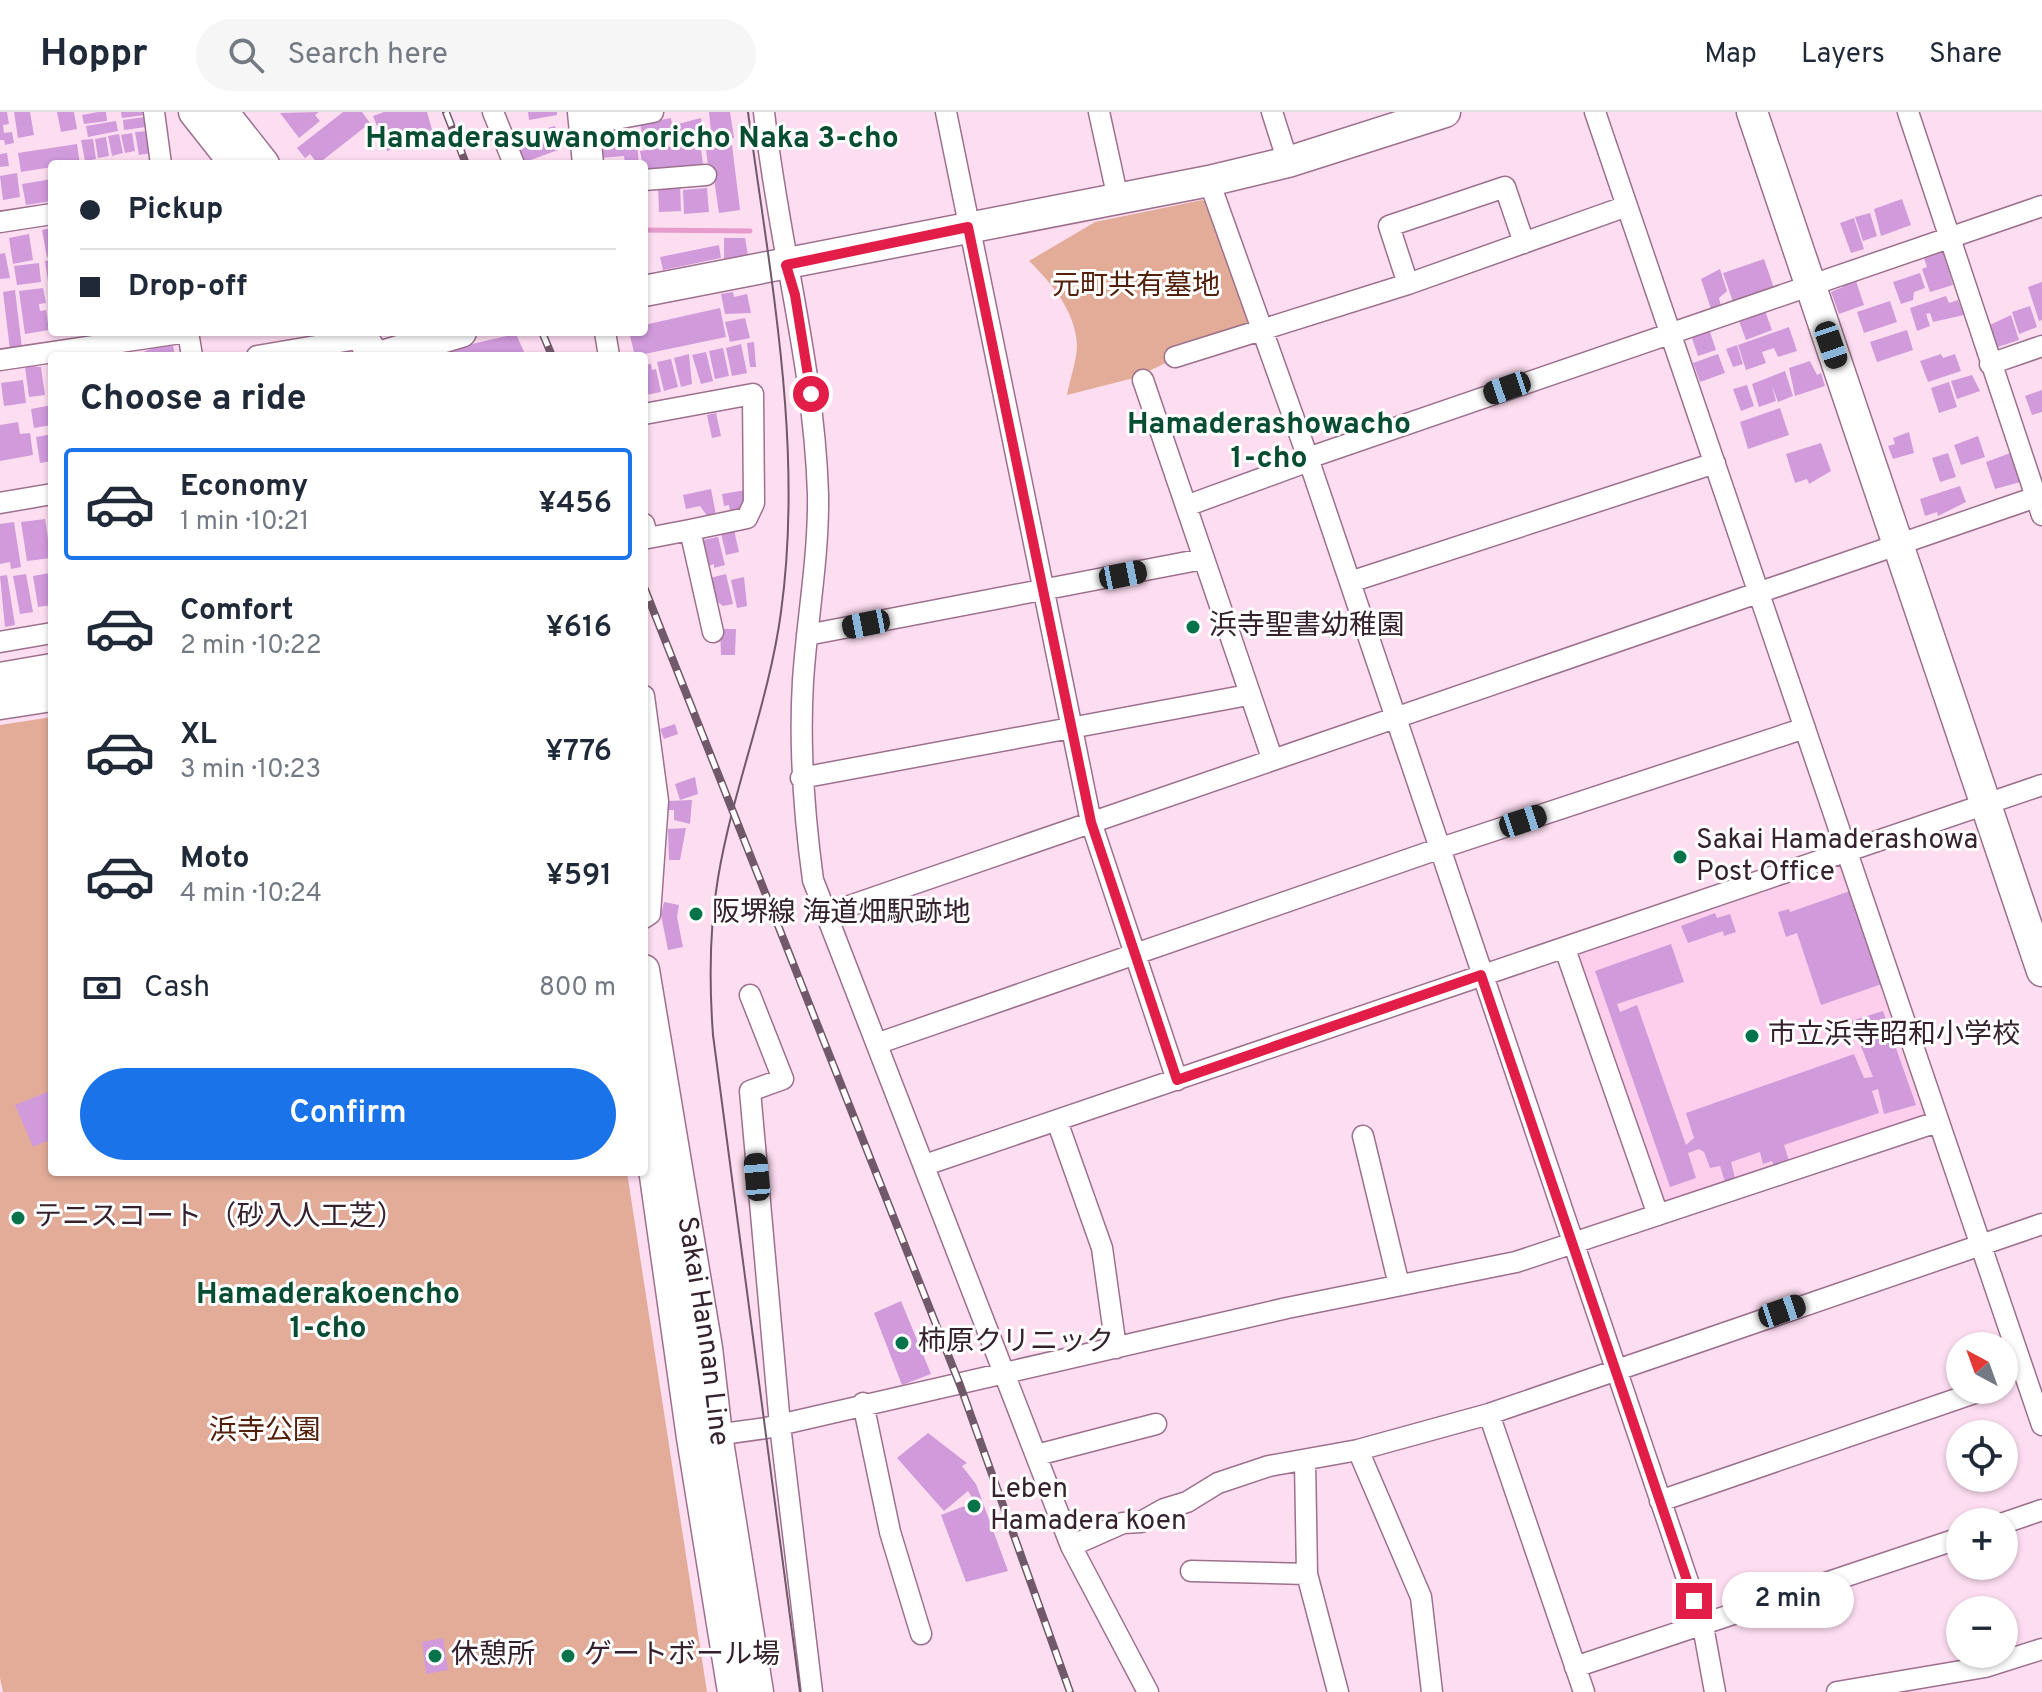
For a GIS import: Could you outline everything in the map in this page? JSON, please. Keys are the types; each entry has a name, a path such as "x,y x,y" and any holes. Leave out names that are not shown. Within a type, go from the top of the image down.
{"street":[{"path":"154,112 160,160"},
{"path":"194,112 232,160"},
{"path":"223,112 261,160"},
{"path":"493,112 512,160"},
{"path":"588,160 583,119 653,112"},
{"path":"764,112 774,199 808,365 814,423 818,497 807,635 801,778 813,880 879,1043 1071,1546 1148,1692"},
{"path":"946,112 1091,822 1177,1080"},
{"path":"1099,112 1118,199"},
{"path":"1272,112 1288,162"},
{"path":"1595,112 2042,1425"},
{"path":"1752,112 2042,971"},
{"path":"826,914 1272,758 1899,546 2040,502 1990,364 1908,112"},
{"path":"648,290 1209,181 1288,162 1437,113"},
{"path":"648,180 706,175"},
{"path":"1209,181 1350,582 1571,1244 1703,1626 1715,1692"},
{"path":"1408,284 1389,226 1505,187 1524,243"},
{"path":"1175,357 1408,284 1627,206"},
{"path":"1186,506 1670,332 2042,206"},
{"path":"0,222 48,215"},
{"path":"54,352 161,336"},
{"path":"306,352 379,346 438,336"},
{"path":"1990,364 2042,346"},
{"path":"0,360 48,353"},
{"path":"1143,380 1272,758"},
{"path":"648,413 753,394 754,503 747,518 648,538"},
{"path":"1350,582 1715,463"},
{"path":"0,503 48,495"},
{"path":"690,530 713,632"},
{"path":"807,635 1203,559"},
{"path":"0,642 48,634"},
{"path":"0,678 48,670"},
{"path":"801,778 1248,695"},
{"path":"0,704 48,697"},
{"path":"648,726 658,801 648,915"},
{"path":"879,1043 1438,849 1805,728"},
{"path":"925,1165 2042,785"},
{"path":"1565,949 1658,1215"},
{"name":"Sakai Hannan Line","path":"648,994 707,1348 704,1436 733,1692"},
{"path":"750,995 783,1079 750,1091 780,1425 812,1692"},
{"name":"Sakai Hannan Line","path":"648,1121 704,1436 758,1692"},
{"path":"1057,1121 1102,1248 1116,1348"},
{"path":"704,1436 780,1425 863,1403 1516,1262 1937,1122"},
{"path":"1363,1136 1399,1285"},
{"path":"1071,1546 1123,1523 1141,1522 1164,1509 1187,1502 1218,1483 1269,1466 1358,1450 1489,1414 1614,1368 1978,1243 2042,1224"},
{"path":"2018,1378 2024,1376"},
{"path":"863,1403 890,1532 921,1634"},
{"path":"1660,1501 1946,1403"},
{"path":"1489,1414 1584,1692"},
{"path":"1037,1455 1156,1424"},
{"path":"1358,1450 1421,1597 1432,1692"},
{"path":"1305,1461 1307,1574 1338,1692"},
{"path":"2018,1518 2042,1510"},
{"path":"1575,1667 1946,1543"},
{"path":"1191,1571 1307,1574"},
{"path":"1837,1692 1985,1667 2042,1649"}],"shaded area":[{"name":"市立浜寺昭和小学校","path":"1846,854 1937,1122 1658,1215 1565,949"}],"green space":[{"name":"元町共有墓地","path":"1202,200 1212,206 1250,317 1246,325 1134,378 1067,395 1077,350 1072,320 1046,278 1029,261 1095,222"},
{"name":"浜寺公園","path":"48,718 48,1176 628,1176 707,1692 3,1692 0,1678 0,725"}],"building":[{"path":"0,112 7,112 9,124 3,125 4,133 12,132 14,143 5,145 4,140 0,140"},
{"path":"14,112 30,112 34,135 18,138"},
{"path":"57,112 74,112 77,129 61,132"},
{"path":"106,112 107,121 84,124 82,115"},
{"path":"121,112 145,112 145,115 122,118"},
{"path":"319,112 315,115 320,121 299,138 280,113"},
{"path":"343,112 362,112 370,123 323,160 315,160 310,154 305,158 297,148"},
{"path":"384,112 427,112 433,133 387,151 373,116"},
{"path":"528,112 557,112 557,115 529,120"},
{"path":"709,112 730,112 734,138 712,141"},
{"path":"145,117 146,127 124,130 123,120"},
{"path":"671,118 674,136 644,142 640,124"},
{"path":"701,118 703,134 680,137 678,124"},
{"path":"116,121 118,131 88,137 86,126"},
{"path":"555,126 561,149 524,160 520,158 514,137"},
{"path":"148,131 152,153 139,155 135,132"},
{"path":"599,131 636,131 639,160 624,160 624,156 601,158"},
{"path":"132,133 135,151 125,153 121,135"},
{"path":"119,134 123,153 112,156 108,136"},
{"path":"106,137 109,156 98,158 95,139"},
{"path":"93,139 96,159 85,160 81,140"},
{"path":"694,143 695,150 701,149 703,164 648,172 648,160 642,160 640,151"},
{"path":"77,144 79,160 48,160 48,168 21,172 18,153"},
{"path":"732,145 740,210 719,213 712,165 708,166 706,149"},
{"path":"7,153 9,166 0,167 0,154"},
{"path":"17,173 20,197 3,200 0,176"},
{"path":"48,180 48,202 26,205 22,184"},
{"path":"680,183 681,211 659,212 658,185"},
{"path":"707,188 709,212 684,214 683,190"},
{"path":"1902,199 1911,225 1881,236 1874,209"},
{"path":"1870,213 1877,236 1863,241 1855,217"},
{"path":"1854,218 1864,249 1851,253 1840,223"},
{"path":"48,229 48,257 47,257 42,230"},
{"path":"29,234 33,260 13,264 9,238"},
{"path":"724,238 745,238 748,255 724,259"},
{"path":"719,245 721,258 663,270 660,257"},
{"path":"1943,252 1953,285 1930,292 1922,269 1927,267 1924,258"},
{"path":"5,253 10,278 0,279 0,254"},
{"path":"1764,259 1774,288 1733,302 1723,273"},
{"path":"39,263 41,282 17,285 14,266"},
{"path":"1720,269 1727,291 1719,298 1721,306 1711,309 1701,279"},
{"path":"1920,273 1925,288 1914,292 1913,300 1901,304 1893,282"},
{"path":"1855,278 1864,305 1839,314 1831,292 1843,287 1842,282"},
{"path":"2042,282 2042,320 2039,321 2028,287"},
{"path":"43,288 46,303 39,304 40,311 46,310 48,330 25,334 19,291"},
{"path":"15,290 22,348 10,350 3,292"},
{"path":"733,292 734,297 747,294 751,313 725,314 721,294"},
{"path":"1946,296 1949,303 1958,300 1964,315 1933,322 1930,313 1926,314 1930,326 1917,331 1910,308"},
{"path":"1890,301 1897,322 1864,333 1857,312"},
{"path":"2030,306 2037,327 2019,334 2012,312"},
{"path":"720,308 726,337 648,353 634,352 630,336 648,336 648,324"},
{"path":"1765,311 1772,330 1746,340 1739,321"},
{"path":"2011,315 2019,340 1998,347 1990,325"},
{"path":"745,318 750,338 730,342 725,322"},
{"path":"1789,327 1797,351 1778,357 1774,348 1762,352 1766,363 1746,370 1738,345"},
{"path":"1709,329 1716,350 1698,356 1691,335"},
{"path":"1907,330 1913,350 1877,362 1870,342"},
{"path":"517,336 524,352 437,352"},
{"path":"754,342 756,367 750,367 747,343"},
{"path":"741,344 747,373 732,376 726,348"},
{"path":"173,345 174,352 143,352"},
{"path":"1737,345 1743,364 1733,367 1726,349"},
{"path":"723,348 729,376 715,379 709,351"},
{"path":"706,352 713,381 701,384 692,355"},
{"path":"689,354 692,384 681,387 674,358"},
{"path":"1718,354 1725,373 1700,382 1693,363"},
{"path":"1941,354 1943,358 1955,354 1961,371 1928,382 1920,361"},
{"path":"671,359 678,387 664,391 657,362"},
{"path":"1810,361 1817,375 1821,373 1825,386 1795,396 1789,368"},
{"path":"648,364 651,364 652,370 656,369 661,392 648,395"},
{"path":"25,367 41,367 45,395 29,397"},
{"path":"1785,371 1793,396 1778,402 1772,386 1776,401 1759,407 1752,384"},
{"path":"1972,375 1980,391 1957,399 1951,381"},
{"path":"23,380 26,403 4,406 1,383"},
{"path":"1949,382 1957,407 1939,413 1931,388"},
{"path":"1747,385 1754,406 1741,411 1733,389"},
{"path":"2042,390 2042,412 2032,415 2025,396"},
{"path":"48,406 48,426 34,428 31,409"},
{"path":"1780,408 1789,435 1748,449 1740,422"},
{"path":"716,413 721,436 712,438 707,415"},
{"path":"18,422 20,434 30,433 33,455 0,461 0,425"},
{"path":"1909,432 1914,453 1893,459 1888,446 1895,444 1893,438"},
{"path":"48,435 48,462 40,463 36,437"},
{"path":"1978,436 1985,457 1961,465 1954,445"},
{"path":"1821,443 1831,471 1809,484 1807,479 1795,483 1786,454"},
{"path":"2013,452 2024,481 1995,489 1986,462"},
{"path":"1948,453 1956,477 1940,482 1932,458"},
{"path":"1960,486 1966,502 1938,516 1937,512 1925,516 1920,499"},
{"path":"711,489 716,515 708,517 700,506 686,509 683,495"},
{"path":"746,490 748,501 743,502 744,509 730,512 729,505 724,506 722,494"},
{"path":"45,519 48,558 27,561 21,522"},
{"path":"14,522 21,567 11,569 10,562 0,564 0,524"},
{"path":"734,530 739,552 726,555 721,533"},
{"path":"718,537 725,565 714,568 714,564 709,566 703,540"},
{"path":"48,573 48,606 38,607 33,576"},
{"path":"26,574 33,612 20,614 13,576"},
{"path":"726,574 733,604 723,606 715,600 710,578"},
{"path":"7,575 15,625 5,627 0,576"},
{"path":"744,577 747,606 737,608 731,580"},
{"path":"720,629 736,629 735,655 721,655"},
{"path":"675,724 678,734 664,739 660,729"},
{"path":"695,777 698,794 680,800 675,784"},
{"path":"692,800 690,824 674,820 674,810 668,810 668,801"},
{"path":"686,828 680,860 669,860 668,829"},
{"path":"1850,891 1882,984 1821,1005 1797,933 1786,937 1778,912 1789,909 1790,912"},
{"path":"664,902 679,905 677,917 683,947 668,950 661,915"},
{"path":"1715,913 1717,918 1730,914 1736,932 1724,936 1723,931 1688,943 1681,926"},
{"path":"1671,944 1684,982 1617,1004 1620,1012 1637,1005 1686,1145 1694,1138 1686,1113 1854,1054 1864,1078 1873,1077 1851,1021 1883,1011 1916,1105 1884,1114 1878,1089 1872,1091 1879,1113 1784,1145 1789,1161 1774,1166 1772,1161 1763,1164 1760,1152 1731,1162 1735,1178 1725,1182 1720,1166 1710,1168 1704,1152 1699,1149 1688,1153 1696,1178 1670,1187 1595,971"},
{"path":"48,1092 48,1141 33,1147 15,1105"},
{"name":"柿原クリニック","path":"901,1301 931,1374 902,1385 874,1313"},
{"name":"Leben Hamadera koen","path":"928,1433 967,1463 962,1466 976,1484 1008,1571 966,1582 941,1515 975,1502 968,1491 944,1511 897,1458"},
{"name":"休憩所","path":"443,1638 448,1670 426,1674 422,1642"}],"waterway":[{"path":"648,230 750,231"}],"tram line":[{"path":"748,112 781,361 789,487 787,549 775,646 718,878 711,937 711,995 713,1035 800,1692"}],"railway":[{"path":"446,112 464,160"},
{"path":"544,336 550,352"},
{"path":"648,597 960,1385 1070,1692"}],"place":[{"name":"浜寺聖書幼稚園","path":"1193,627"},
{"name":"Sakai Hamaderashowa Post Office","path":"1680,857"},
{"name":"阪堺線 海道畑駅跡地","path":"696,914"},
{"name":"市立浜寺昭和小学校","path":"1752,1036"},
{"name":"テニスコート （砂入人工芝）","path":"18,1218"},
{"name":"柿原クリニック","path":"902,1343"},
{"name":"Leben Hamadera koen","path":"974,1506"},
{"name":"休憩所","path":"435,1656"},
{"name":"ゲートボール場","path":"568,1656"}],"district":[{"name":"Hamaderasuwanomoricho Naka 3-cho","path":"632,139"},
{"name":"Hamaderashowacho 1-cho","path":"1269,442"},
{"name":"Hamaderakoencho 1-cho","path":"328,1312"}],"route":[{"path":"811,394 795,295 786,265 968,227 1091,822 1177,1080 1481,975 1694,1601"}]}
